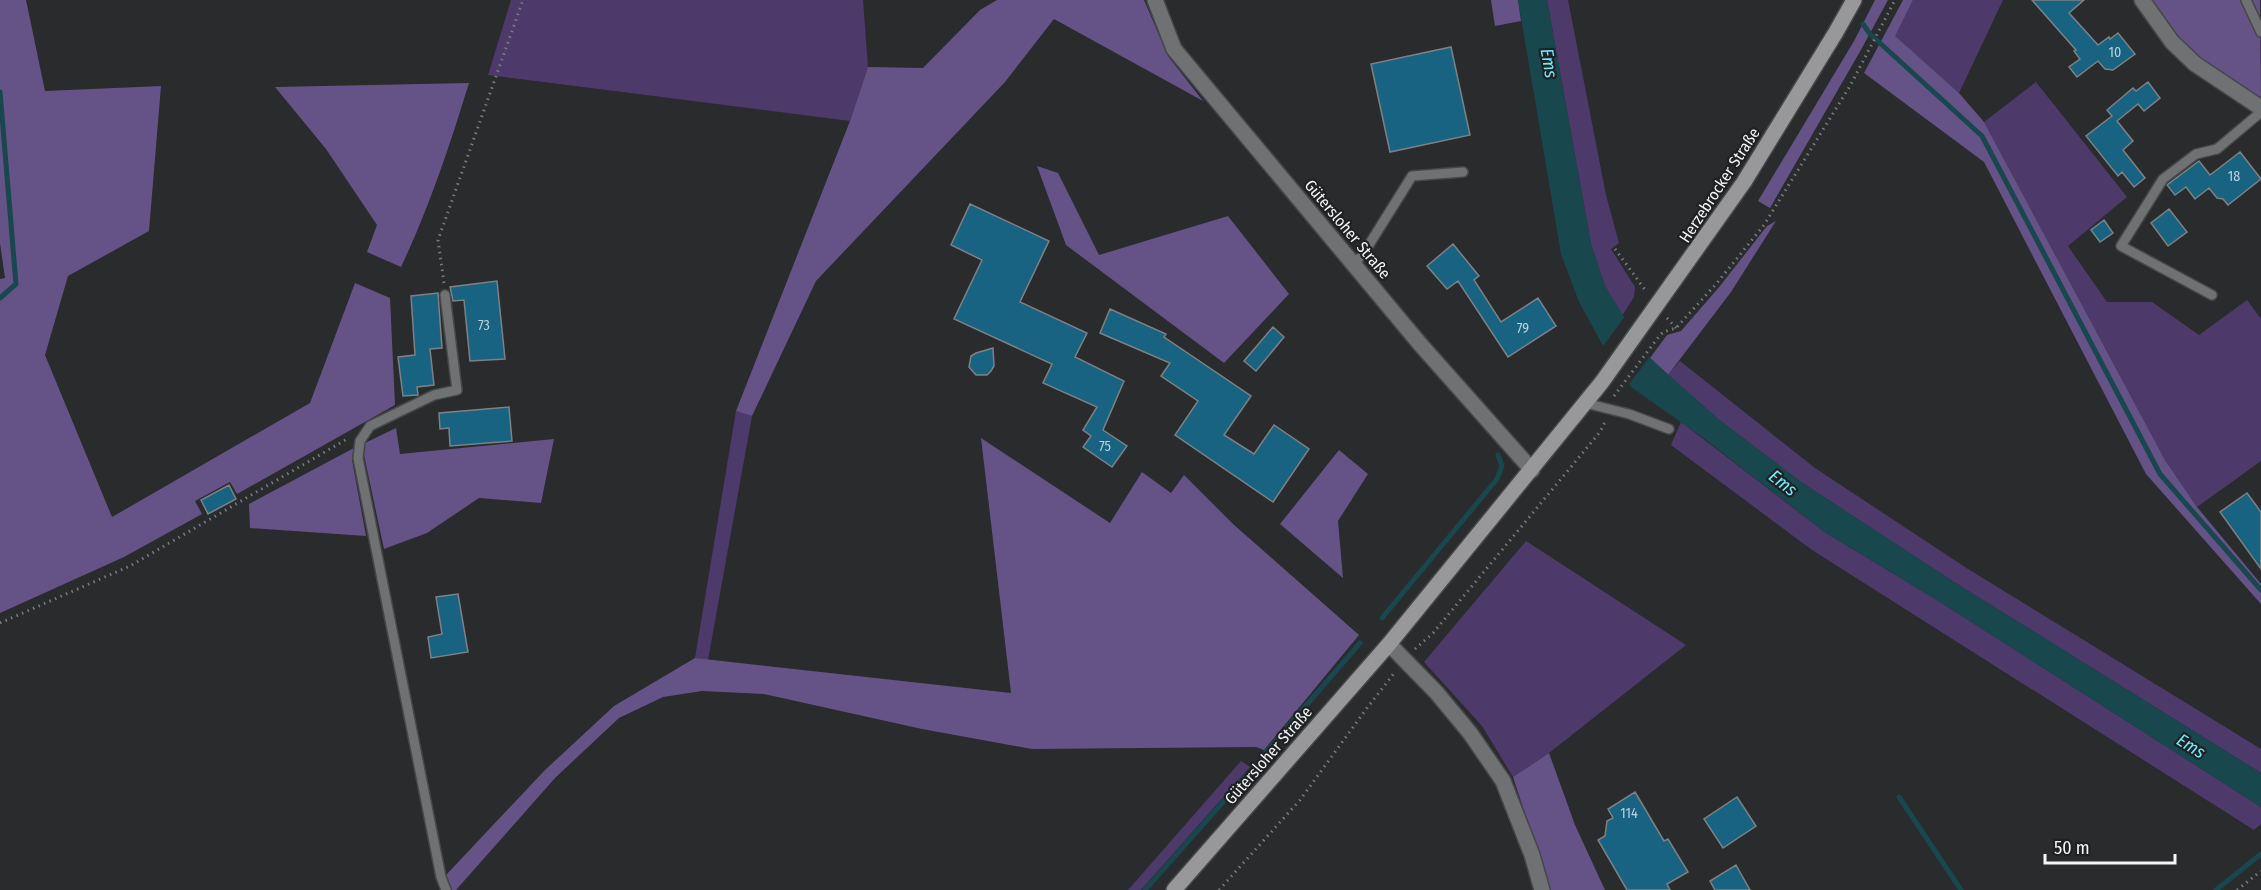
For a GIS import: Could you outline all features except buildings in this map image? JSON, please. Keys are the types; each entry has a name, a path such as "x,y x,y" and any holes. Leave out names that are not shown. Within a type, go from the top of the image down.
{"main road":[{"name":"Herzebrocker Straße","path":"1602,382 1744,182 1854,0"},
{"name":"Gütersloher Straße","path":"1174,890 1389,644 1602,382"}],"street":[{"name":"Gütersloher Straße","path":"1155,0 1174,49 1354,262 1420,344 1532,470"},
{"path":"2142,0 2172,42 2195,64 2261,110"},
{"path":"1389,644 1436,692 1470,733 1503,781 1532,855 1542,890"}],"lane":[{"path":"2246,0 2261,32"},
{"path":"2212,295 2121,246 2163,179 2196,154 2217,149 2261,110"},
{"path":"1354,262 1362,256 1412,176 1462,172"},
{"path":"445,295 457,390 434,395 370,426 360,441 358,458 441,877 446,890"},
{"path":"1585,403 1611,404 1629,414 1669,429"}],"path":[{"path":"445,295 438,240 523,0"},
{"path":"1219,890 1300,800 1366,708 1405,660 1432,633 1600,432 1611,404 1657,339 1663,332 1676,328 1717,283 1764,225 1850,86 1895,0"},
{"path":"1615,249 1657,307"},
{"path":"0,623 130,566 351,436 360,441"},
{"path":"2237,890 2261,871"}],"shaded area":[{"path":"0,0 26,0 45,91 161,86 149,231 68,276 45,355 112,517 310,403 355,283 390,298 395,405 237,494 230,482 195,501 202,514 124,557 0,613 0,279 5,278 0,243"},
{"path":"511,0 863,0 868,67 850,121 488,75"},
{"path":"997,0 1144,0 1168,56 1203,101 1054,19 1005,82 816,281 752,416 736,411 850,121 868,67 923,68 980,10"},
{"path":"1491,0 1518,0 1521,21 1495,26"},
{"path":"1547,0 1568,0 1606,195 1619,243 1611,249 1635,287 1634,297 1622,316 1605,286 1591,244"},
{"path":"1875,0 1888,0 1770,208 1758,201 1854,41"},
{"path":"1903,0 1913,0 1895,36 1959,93 1984,122 2165,460 2197,507 2261,584 2261,604 2146,474 1984,162 1864,73"},
{"path":"1913,0 2003,0 1959,93 1894,36"},
{"path":"2152,0 2260,0 2261,98 2201,58 2179,37"},
{"path":"2036,82 2127,197 2068,246 2107,302 2152,302 2199,335 2247,300 2261,319 2261,461 2197,507 2165,460 1984,122"},
{"path":"469,83 421,222 401,267 367,252 377,225 326,149 275,87"},
{"path":"1037,166 1058,173 1099,255 1228,216 1289,294 1224,363 1066,245"},
{"path":"1776,221 1731,292 1668,375 1650,358 1667,335 1681,331 1767,226"},
{"path":"1680,361 1815,468 1968,569 2261,749 2261,773 1954,582 1801,482 1718,419 1668,375"},
{"path":"736,411 752,416 708,660 695,658"},
{"path":"1681,422 1826,533 1937,600 2261,807 2261,824 2254,830 1812,550 1671,445"},
{"path":"396,428 400,454 554,439 541,503 479,498 427,533 384,549 364,455 365,443"},
{"path":"981,438 1110,523 1142,472 1171,493 1184,475 1233,524 1359,635 1264,750 1256,747 1032,749 922,729 764,694 702,691 663,697 619,718 555,778 456,890 452,890 446,875 545,770 614,706 695,658 1011,693"},
{"path":"354,448 352,460 366,536 250,528 249,504"},
{"path":"1339,450 1368,474 1338,521 1343,578 1280,524"},
{"path":"1526,541 1686,645 1549,753 1513,777 1482,726 1424,662"},
{"path":"1549,753 1575,825 1605,890 1550,890 1513,777"},
{"path":"1241,761 1250,767 1141,890 1128,890"}],"water":[{"name":"Ems","path":"1518,0 1547,0 1591,244 1605,286 1650,358 1718,419 1801,482 1954,582 2261,773 2261,807 1937,600 1826,533 1702,437 1631,387 1602,344 1579,302 1561,254"}],"pier":[{"path":"1626,315 1651,355 1627,387 1601,349"}],"waterway":[{"path":"1863,24 1870,34 1982,136 2160,474 2261,590"},
{"path":"0,92 16,284 0,298"},
{"path":"1382,618 1497,479 1502,466 1498,455"},
{"path":"1266,752 1360,643"},
{"path":"1145,890 1254,767"},
{"path":"1899,797 1961,890"},
{"path":"2216,890 2261,854"}]}
